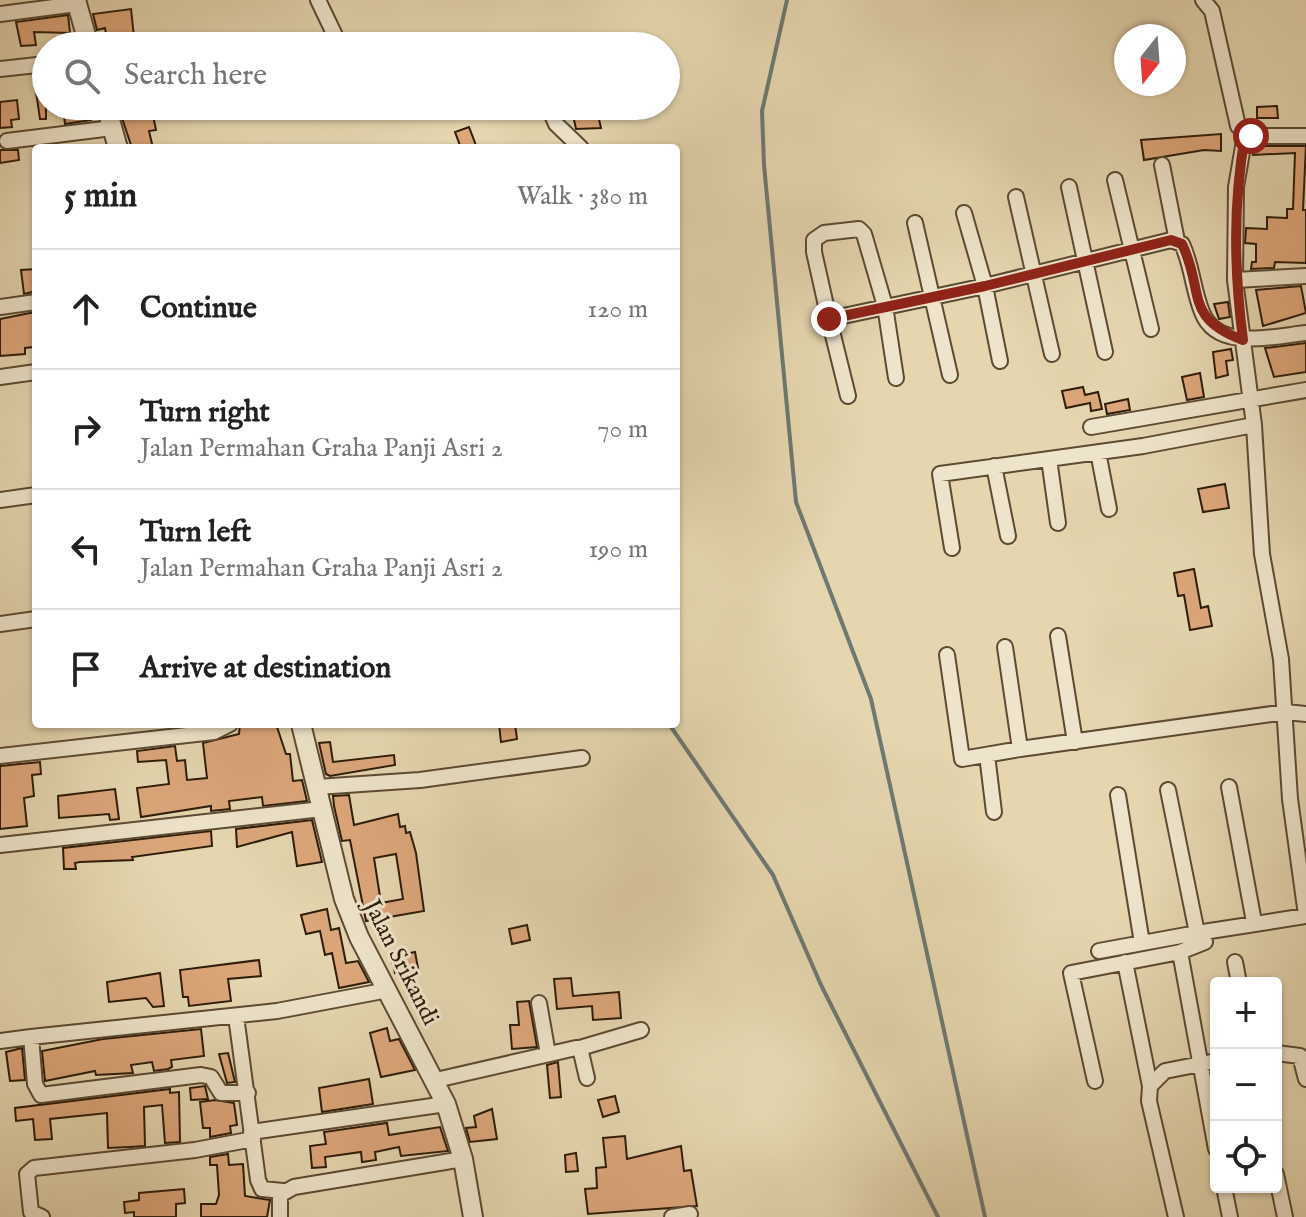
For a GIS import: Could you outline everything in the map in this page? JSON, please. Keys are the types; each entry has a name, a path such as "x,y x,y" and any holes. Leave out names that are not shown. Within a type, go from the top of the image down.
{"street":[{"path":"318,0 333,32"},
{"path":"1099,951 1142,943 1201,938 1254,922 1306,916 1290,799 1286,712 1262,554 1252,399 1235,280 1236,187 1245,135 1234,114 1212,11 1203,0"},
{"path":"0,14 77,2 85,32"},
{"path":"0,69 32,66"},
{"path":"110,120 117,144"},
{"path":"554,120 577,144"},
{"path":"7,141 112,128"},
{"path":"1245,135 1306,136"},
{"path":"1162,165 1177,241 1187,255 1202,315 1223,333 1243,340 1306,333"},
{"path":"1115,180 1151,329"},
{"path":"1069,187 1105,352"},
{"path":"1016,197 1052,354"},
{"path":"964,213 985,286 1000,361"},
{"path":"915,223 950,375"},
{"path":"848,396 813,248 816,237 824,233 862,231 885,306 896,378"},
{"path":"829,319 1177,241"},
{"path":"1235,280 1306,276"},
{"path":"0,307 32,303"},
{"path":"0,377 32,373"},
{"path":"1091,427 1306,390"},
{"path":"952,548 940,474 1098,452 1254,425"},
{"path":"1098,452 1109,509"},
{"path":"1049,459 1058,523"},
{"path":"994,466 1008,536"},
{"path":"0,500 32,496"},
{"path":"0,624 32,620"},
{"path":"1058,636 1075,742"},
{"path":"1005,647 1020,749"},
{"path":"947,655 962,759 1286,712 1306,714"},
{"path":"0,756 214,732 222,728"},
{"name":"Jalan Srikandi","path":"302,728 344,899 359,937 446,1104 463,1159 473,1217"},
{"path":"987,755 994,812"},
{"path":"317,787 415,780 582,758"},
{"path":"1229,787 1254,922"},
{"path":"1168,790 1201,938"},
{"path":"1118,795 1142,943"},
{"path":"0,845 322,809"},
{"path":"1095,1081 1071,973 1180,952 1201,938"},
{"path":"1180,952 1211,1121"},
{"path":"1125,962 1150,1086 1149,1101 1176,1217"},
{"path":"1235,962 1238,977"},
{"path":"0,1041 236,1016 388,990"},
{"path":"539,1003 548,1054"},
{"path":"236,1016 262,1189 283,1191 463,1159"},
{"path":"436,1080 580,1048 641,1030"},
{"path":"31,1037 35,1084 41,1095 201,1075 211,1077 221,1093 248,1093"},
{"path":"580,1048 587,1078"},
{"path":"1282,1054 1300,1056 1306,1079"},
{"path":"1150,1086 1165,1071 1210,1062"},
{"path":"42,1217 31,1212 28,1199 27,1174 34,1168 210,1148 252,1135 446,1104"},
{"path":"280,1217 283,1191"},
{"path":"1225,1193 1230,1217"},
{"path":"1280,1193 1285,1217"},
{"path":"672,1217 690,1214"}],"building":[{"path":"131,9 133,32 106,32 105,28 97,30 93,14"},
{"path":"68,15 70,32 32,32 32,45 21,46 16,22"},
{"path":"17,100 19,119 11,120 12,127 0,128 0,102"},
{"path":"1277,106 1278,118 1257,118 1257,107"},
{"path":"65,120 91,120 65,124"},
{"path":"123,120 154,120 156,130 149,131 152,144 131,144"},
{"path":"574,120 599,120 601,128 576,129"},
{"path":"469,127 475,144 460,144 455,132"},
{"path":"1221,134 1221,151 1204,150 1144,160 1141,140"},
{"path":"1254,146 1306,146 1303,210 1306,210 1306,263 1275,262 1274,268 1251,269 1252,262 1256,262 1256,244 1245,243 1246,228 1267,229 1267,217 1287,218 1287,209 1293,209 1295,153 1253,155"},
{"path":"0,150 18,150 19,160 0,163"},
{"path":"32,269 32,292 24,294 21,270"},
{"path":"1301,286 1306,313 1263,326 1256,290"},
{"path":"1228,302 1230,317 1219,319 1214,304"},
{"path":"32,313 32,347 25,348 25,354 0,356 0,319"},
{"path":"1306,343 1306,372 1274,377 1265,348"},
{"path":"1231,349 1233,360 1226,361 1228,375 1216,378 1213,352"},
{"path":"1200,373 1204,397 1187,400 1182,377"},
{"path":"1083,387 1085,395 1098,392 1102,409 1091,411 1090,403 1066,408 1062,391"},
{"path":"1128,399 1130,410 1107,414 1105,404"},
{"path":"1225,484 1229,508 1203,512 1198,489"},
{"path":"1194,569 1201,608 1208,606 1212,626 1190,630 1184,595 1178,596 1174,573"},
{"path":"240,728 277,728 286,754 290,754 293,781 302,780 307,801 263,806 262,797 229,801 230,809 211,811 211,806 141,817 137,788 169,784 166,760 138,762 137,751 175,746 177,761 185,760 187,780 207,778 203,743 239,734"},
{"path":"499,728 516,728 517,739 501,742"},
{"path":"330,742 333,762 394,755 395,765 330,776 326,774 319,743"},
{"path":"40,762 41,774 32,775 34,796 24,798 27,826 0,829 0,766"},
{"path":"115,789 119,819 110,820 109,814 59,818 58,796"},
{"path":"349,795 354,825 398,814 400,827 405,826 406,833 410,832 416,853 424,911 366,921 350,840 342,841 333,796","holes":["396,854 403,899 381,903 374,858"]},
{"path":"312,820 322,862 297,866 292,832 237,847 236,829"},
{"path":"211,831 212,846 132,857 133,860 80,862 75,863 76,869 64,869 63,848"},
{"path":"327,909 331,930 339,928 346,963 358,961 369,982 339,988 332,953 325,955 320,931 306,934 301,915"},
{"path":"527,925 530,940 512,944 509,929"},
{"path":"415,952 418,968 395,973 391,957"},
{"path":"259,960 261,976 228,979 231,1001 189,1006 188,997 183,997 180,970"},
{"path":"160,973 164,1006 153,1007 146,998 109,1002 107,982"},
{"path":"571,978 573,996 619,992 621,1018 593,1020 592,1006 557,1009 554,979"},
{"path":"529,1001 537,1047 512,1049 510,1025 519,1025 517,1002"},
{"path":"387,1028 390,1041 399,1039 415,1070 381,1077 370,1033"},
{"path":"201,1029 204,1056 171,1060 172,1067 168,1069 154,1071 152,1062 131,1065 133,1073 96,1075 95,1071 45,1081 42,1051 103,1039"},
{"path":"22,1048 25,1080 10,1081 6,1052"},
{"path":"228,1053 235,1082 227,1083 219,1054"},
{"path":"558,1062 561,1097 550,1098 547,1065"},
{"path":"369,1079 373,1104 322,1112 319,1088"},
{"path":"205,1086 208,1099 191,1100 190,1088"},
{"path":"170,1089 170,1093 179,1092 180,1142 165,1143 162,1105 144,1107 145,1146 108,1148 107,1113 50,1119 52,1139 35,1140 33,1119 16,1121 15,1108"},
{"path":"615,1096 619,1112 603,1117 598,1100"},
{"path":"215,1100 234,1103 237,1125 230,1126 231,1133 210,1137 210,1128 203,1128 200,1102"},
{"path":"492,1109 497,1139 470,1142 466,1128 476,1127 474,1116"},
{"path":"387,1123 389,1135 440,1127 448,1151 401,1156 399,1147 375,1152 376,1160 362,1162 361,1152 325,1157 326,1167 312,1168 310,1146 326,1144 324,1132"},
{"path":"625,1136 627,1159 681,1146 684,1171 691,1170 697,1206 588,1214 585,1189 597,1188 596,1168 606,1167 603,1138"},
{"path":"576,1153 578,1171 566,1172 565,1155"},
{"path":"228,1154 229,1165 243,1164 245,1196 270,1200 267,1217 201,1217 201,1204 216,1204 219,1195 217,1165 210,1165 210,1157"},
{"path":"184,1189 185,1203 176,1204 176,1217 134,1217 134,1212 125,1213 124,1202 139,1200 139,1193"}],"waterway":[{"path":"787,0 762,111 764,165 796,502 871,699 985,1217"},
{"path":"672,728 773,875 821,985 938,1217"}],"route":[{"path":"829,319 985,286 1171,240 1182,244 1187,255 1202,315 1223,333 1243,340 1235,280 1234,234 1236,187 1245,135 1251,136"}]}
